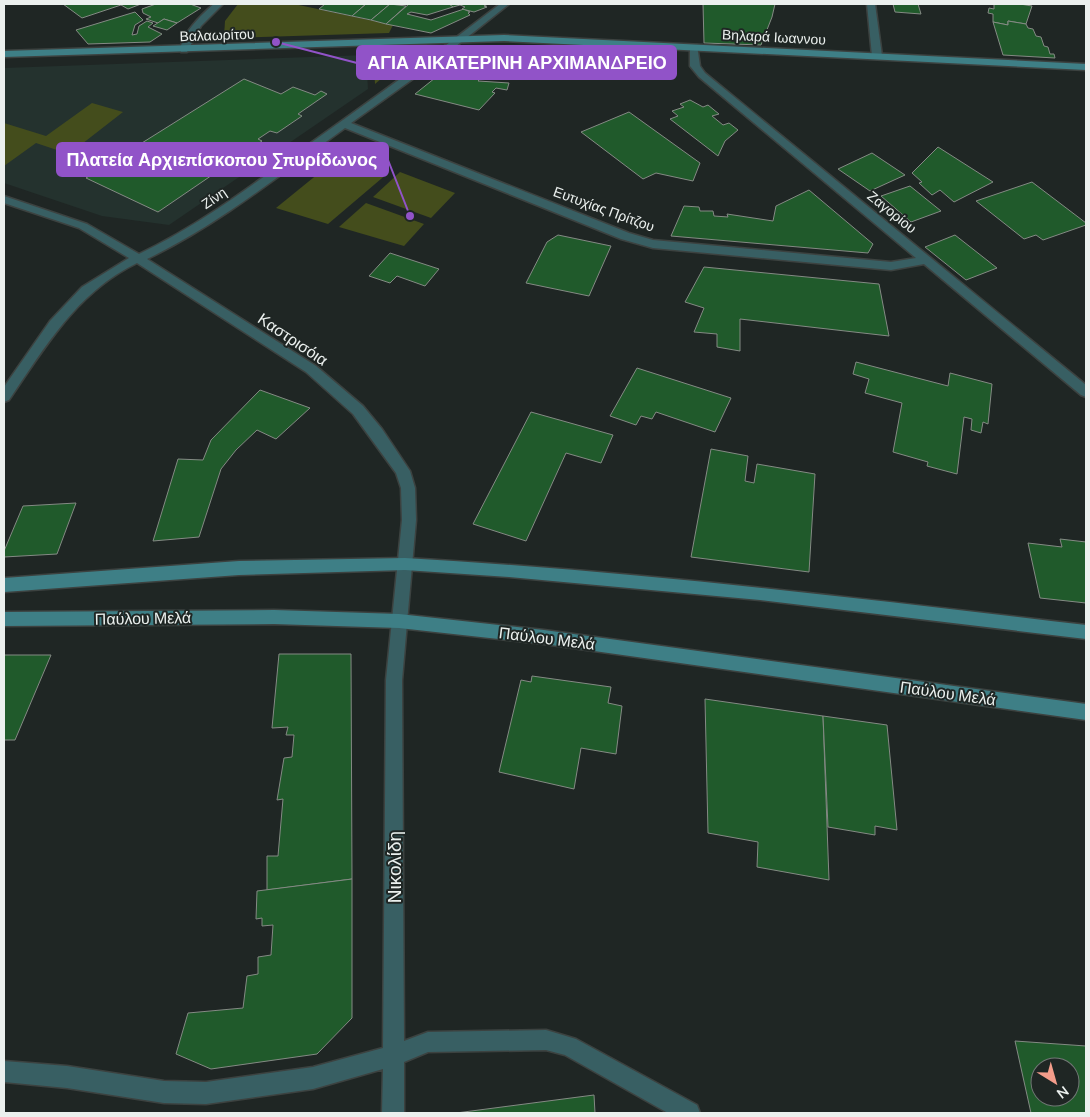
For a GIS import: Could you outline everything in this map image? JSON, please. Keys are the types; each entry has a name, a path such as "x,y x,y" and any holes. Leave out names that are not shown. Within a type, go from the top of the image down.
{"main road":[{"name":"Βαλαωρίτου","path":"4,54 184,50 461,38"},
{"name":"Βηλαρά Ιωαννου","path":"461,38 540,39 1086,67"},
{"path":"4,585 209,569 405,564 509,570 760,593 1086,632"},
{"name":"Παύλου Μελά","path":"4,619 274,617 399,621 544,637 1086,712"}],"street":[{"path":"184,50 192,29 219,4"},
{"name":"Ζίνη","path":"4,397 54,324 86,290 104,276 177,240 211,219 344,124 505,4"},
{"path":"871,4 877,56"},
{"name":"Ζαγορίου","path":"694,47 695,66 702,75 1086,392"},
{"name":"Ευτυχίας Πρίτζου","path":"344,124 625,236 653,244 891,266 926,260"},
{"name":"Καστρισόια","path":"4,199 82,226 140,258 311,369 358,410 377,433 403,471 409,502 399,621"},
{"name":"Νικολίδη","path":"393,1113 394,690 399,621"},
{"path":"4,1072 67,1077 164,1092 206,1093 314,1078 393,1056 428,1042 546,1040 569,1046 689,1113"}],"shaded area":[{"path":"366,55 368,89 169,225 102,216 4,183 4,68"}],"green space":[{"path":"238,4 294,4 393,25 389,33 230,38 224,36 225,21"},
{"path":"411,53 375,84 373,54"},
{"path":"92,103 123,112 69,154 36,143 4,166 4,123 46,136"},
{"path":"340,156 388,173 328,224 276,208"},
{"path":"400,172 455,193 431,218 373,197"},
{"path":"366,203 424,224 404,246 339,227"}],"building":[{"path":"63,4 141,4 128,9 121,5 82,18"},
{"path":"156,4 190,4 201,8 177,23 164,19 158,23 146,19 151,17 143,13 142,9"},
{"path":"325,4 366,4 352,16 319,9"},
{"path":"366,4 390,4 371,20 352,16"},
{"path":"390,4 406,6 386,24 371,20"},
{"path":"409,4 450,4 453,7 427,15 411,12 407,14 431,20 464,9 470,12 468,13 470,15 431,33 386,24"},
{"path":"449,4 488,4 484,6 487,7 474,12 462,9 465,7 460,5 453,7"},
{"path":"703,4 775,4 761,45 704,43"},
{"path":"893,4 918,4 921,14 895,12"},
{"path":"994,4 1032,6 1026,24 1008,21 1008,25 993,22 993,14 988,13 989,8 994,9"},
{"path":"135,12 143,20 135,25 132,35 137,34 139,26 147,21 153,23 148,27 162,34 150,42 88,44 76,30"},
{"path":"164,19 177,23 167,30 153,26"},
{"path":"1008,21 1026,24 1028,28 1033,29 1036,36 1041,37 1044,46 1048,47 1050,54 1054,54 1055,58 1003,55 993,22 1008,25"},
{"path":"440,74 480,79 478,81 509,83 507,90 496,88 492,92 495,93 479,110 415,94"},
{"path":"244,79 281,94 293,87 315,95 321,91 327,94 298,114 302,116 277,133 270,131 258,139 262,141 158,212 86,178"},
{"path":"690,100 703,107 708,105 719,114 712,116 723,125 729,123 738,130 725,141 718,156 670,119 678,116 672,111 684,107 680,104"},
{"path":"629,112 700,163 693,181 656,173 643,179 581,132"},
{"path":"938,147 993,182 954,202 940,190 932,195 919,183 922,182 912,173"},
{"path":"872,153 905,175 870,191 838,169"},
{"path":"1032,182 1086,223 1086,225 1043,240 1036,235 1024,239 976,201"},
{"path":"910,186 941,211 911,222 881,196"},
{"path":"809,190 873,244 868,253 671,236 684,206 699,207 700,211 713,211 714,216 728,217 727,214 773,221 776,206"},
{"path":"558,235 611,246 589,296 526,283 547,242"},
{"path":"955,235 997,268 966,280 925,247"},
{"path":"390,253 439,269 425,286 397,276 390,283 369,276"},
{"path":"704,267 879,284 889,336 740,319 740,351 717,347 717,334 694,332 704,308 685,302"},
{"path":"856,362 948,386 950,373 992,384 988,424 983,422 981,433 971,430 972,419 964,417 957,474 927,466 928,462 893,452 902,403 865,393 869,379 853,374"},
{"path":"637,368 731,398 715,432 656,412 652,419 641,416 636,425 610,416"},
{"path":"260,390 310,408 276,439 257,430 236,450 221,469 199,537 153,541 178,459 203,460 211,440"},
{"path":"531,412 613,435 601,463 566,453 526,541 473,524"},
{"path":"711,449 748,456 745,481 754,483 757,464 815,474 809,572 691,557"},
{"path":"76,503 57,554 4,557 4,551 23,506"},
{"path":"1060,539 1086,542 1086,603 1040,598 1028,543 1062,547"},
{"path":"279,654 351,654 352,879 267,890 267,856 278,856 283,799 277,800 284,758 292,757 294,735 286,735 288,727 272,728"},
{"path":"4,655 51,655 15,740 4,740"},
{"path":"532,676 611,687 608,703 622,706 616,754 581,748 574,789 499,772 521,680 531,682"},
{"path":"705,699 823,716 829,880 757,867 758,842 708,833"},
{"path":"823,716 887,725 897,830 875,826 875,835 828,827"},
{"path":"352,879 352,1018 317,1054 211,1069 176,1054 188,1013 243,1008 247,976 258,974 258,957 271,955 273,925 262,926 262,918 256,919 257,891"},
{"path":"1015,1041 1086,1046 1086,1113 1031,1113"},
{"path":"594,1095 595,1113 456,1113"}],"place":[{"name":"ΑΓΙΑ ΑΙΚΑΤΕΡΙΝΗ ΑΡΧΙΜΑΝΔΡΕΙΟ","path":"276,42"},
{"name":"Πλατεία Αρχιεπίσκοπου Σπυρίδωνος","path":"410,216"}]}
